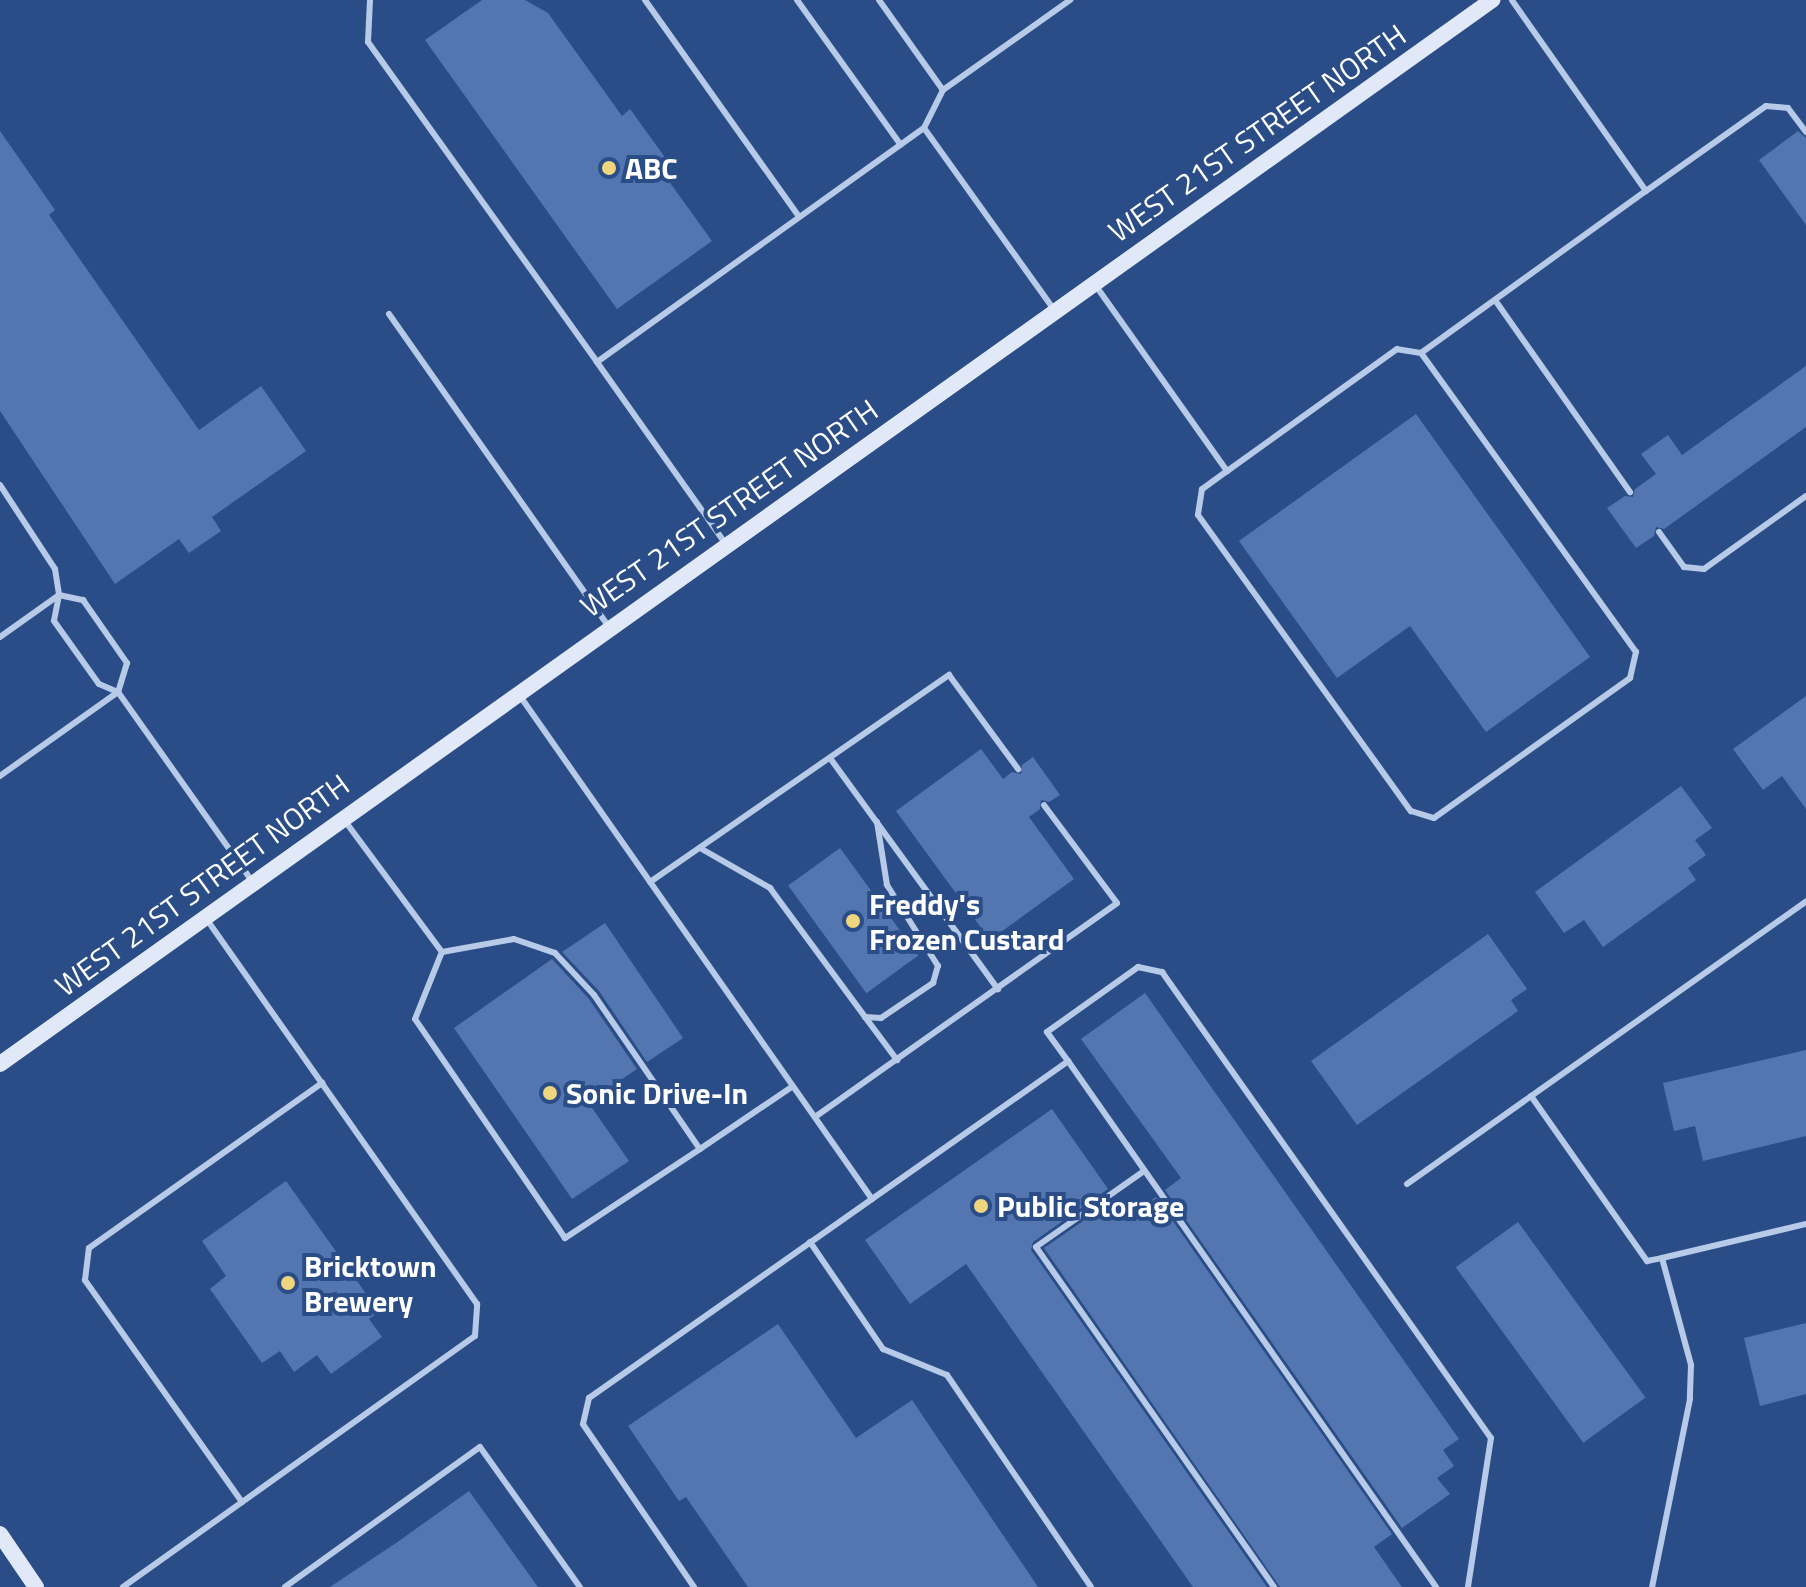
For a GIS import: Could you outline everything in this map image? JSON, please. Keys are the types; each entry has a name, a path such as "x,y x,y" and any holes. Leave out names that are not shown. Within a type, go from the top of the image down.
{"main road":[{"name":"WEST 21ST STREET NORTH","path":"0,1064 1492,0"},
{"path":"0,1534 36,1587"}],"lane":[{"path":"370,0 368,42 726,545"},
{"path":"645,0 799,217"},
{"path":"797,0 901,145"},
{"path":"879,0 943,90"},
{"path":"597,362 924,128 943,90 1070,0"},
{"path":"1512,0 1646,191"},
{"path":"1421,353 1766,106 1788,108 1806,132"},
{"path":"924,128 1055,311"},
{"path":"1094,283 1227,471"},
{"path":"1495,300 1630,492"},
{"path":"389,314 610,628"},
{"path":"1397,349 1421,353 1636,652 1630,678 1434,818 1411,811 1198,515 1202,489 1227,471 1397,349"},
{"path":"0,485 55,569 59,595 54,621 99,684 118,692 253,883"},
{"path":"1659,532 1684,567 1704,569 1806,496"},
{"path":"0,637 59,595 83,600 127,663 118,692 0,776"},
{"path":"650,882 949,675 1018,769"},
{"path":"518,693 872,1199"},
{"path":"830,758 998,989"},
{"path":"815,1117 1117,903 1044,805"},
{"path":"343,818 442,952"},
{"path":"865,1017 881,1018 900,1007 933,983 938,966 887,885 877,822"},
{"path":"700,848 770,888 897,1060"},
{"path":"1407,1184 1806,901"},
{"path":"123,1587 475,1336 477,1304 205,917"},
{"path":"442,952 514,939 555,953 594,995 700,1149"},
{"path":"442,952 415,1019 565,1238 793,1086"},
{"path":"1436,1587 1047,1032 1138,967 1162,972 1491,1438 1468,1587"},
{"path":"694,1587 583,1424 589,1398 1068,1061"},
{"path":"242,1502 85,1280 89,1248 322,1083"},
{"path":"1531,1096 1647,1261 1806,1224"},
{"path":"1144,1171 1036,1247 1274,1587"},
{"path":"810,1242 883,1349 947,1375 1091,1587"},
{"path":"1652,1587 1690,1399 1691,1365 1662,1258"},
{"path":"285,1587 480,1447 580,1587"}],"building":[{"path":"482,0 525,0 548,13 622,116 630,109 672,167 663,173 712,241 617,309 425,40"},
{"path":"0,131 55,210 49,215 199,430 261,386 306,451 212,517 221,531 189,553 179,539 115,584 0,411"},
{"path":"1798,131 1806,138 1806,225 1759,160"},
{"path":"1806,366 1806,427 1664,529 1656,527 1654,536 1636,548 1607,508 1625,496 1633,497 1635,489 1656,474 1641,454 1668,435 1682,455"},
{"path":"1416,414 1590,657 1486,732 1410,626 1337,678 1239,541"},
{"path":"1806,696 1806,809 1782,776 1763,790 1733,749"},
{"path":"981,749 1003,779 1012,772 1021,774 1022,765 1033,757 1060,795 1049,802 1041,800 1040,809 1029,817 1074,879 990,940 896,811"},
{"path":"1681,786 1712,828 1695,840 1706,855 1688,868 1696,880 1603,947 1584,920 1564,933 1535,892"},
{"name":"Freddy's Frozen Custard","path":"840,848 918,956 866,993 788,886"},
{"path":"605,923 683,1038 647,1062 599,991 562,952"},
{"path":"1488,934 1527,989 1511,1000 1518,1011 1357,1125 1311,1061"},
{"name":"Sonic Drive-In","path":"552,959 589,999 637,1069 588,1102 629,1161 572,1199 454,1028"},
{"path":"1145,993 1459,1439 1443,1450 1454,1466 1437,1478 1450,1494 1402,1528 1165,1190 1181,1178 1081,1039"},
{"path":"1806,1050 1806,1136 1703,1161 1695,1126 1674,1131 1663,1083"},
{"path":"1052,1109 1108,1189 1033,1242 1031,1250 1267,1587 1193,1587 966,1264 910,1304 865,1240"},
{"name":"Bricktown Brewery","path":"286,1181 379,1312 369,1319 382,1337 331,1374 317,1355 294,1372 280,1351 262,1363 210,1289 226,1276 202,1241"},
{"path":"1156,1197 1392,1534 1374,1547 1402,1587 1280,1587 1044,1248 1115,1199 1127,1217"},
{"path":"1518,1222 1646,1398 1583,1443 1456,1267"},
{"path":"1806,1323 1806,1394 1760,1406 1744,1338"},
{"path":"778,1324 856,1438 912,1400 1038,1587 748,1587 686,1497 679,1501 628,1426"},
{"path":"469,1491 538,1587 330,1587 396,1543"}],"place":[{"name":"ABC","path":"609,168"},
{"name":"Freddy's Frozen Custard","path":"853,921"},
{"name":"Sonic Drive-In","path":"550,1093"},
{"name":"Public Storage","path":"981,1206"},
{"name":"Bricktown Brewery","path":"288,1283"}]}
